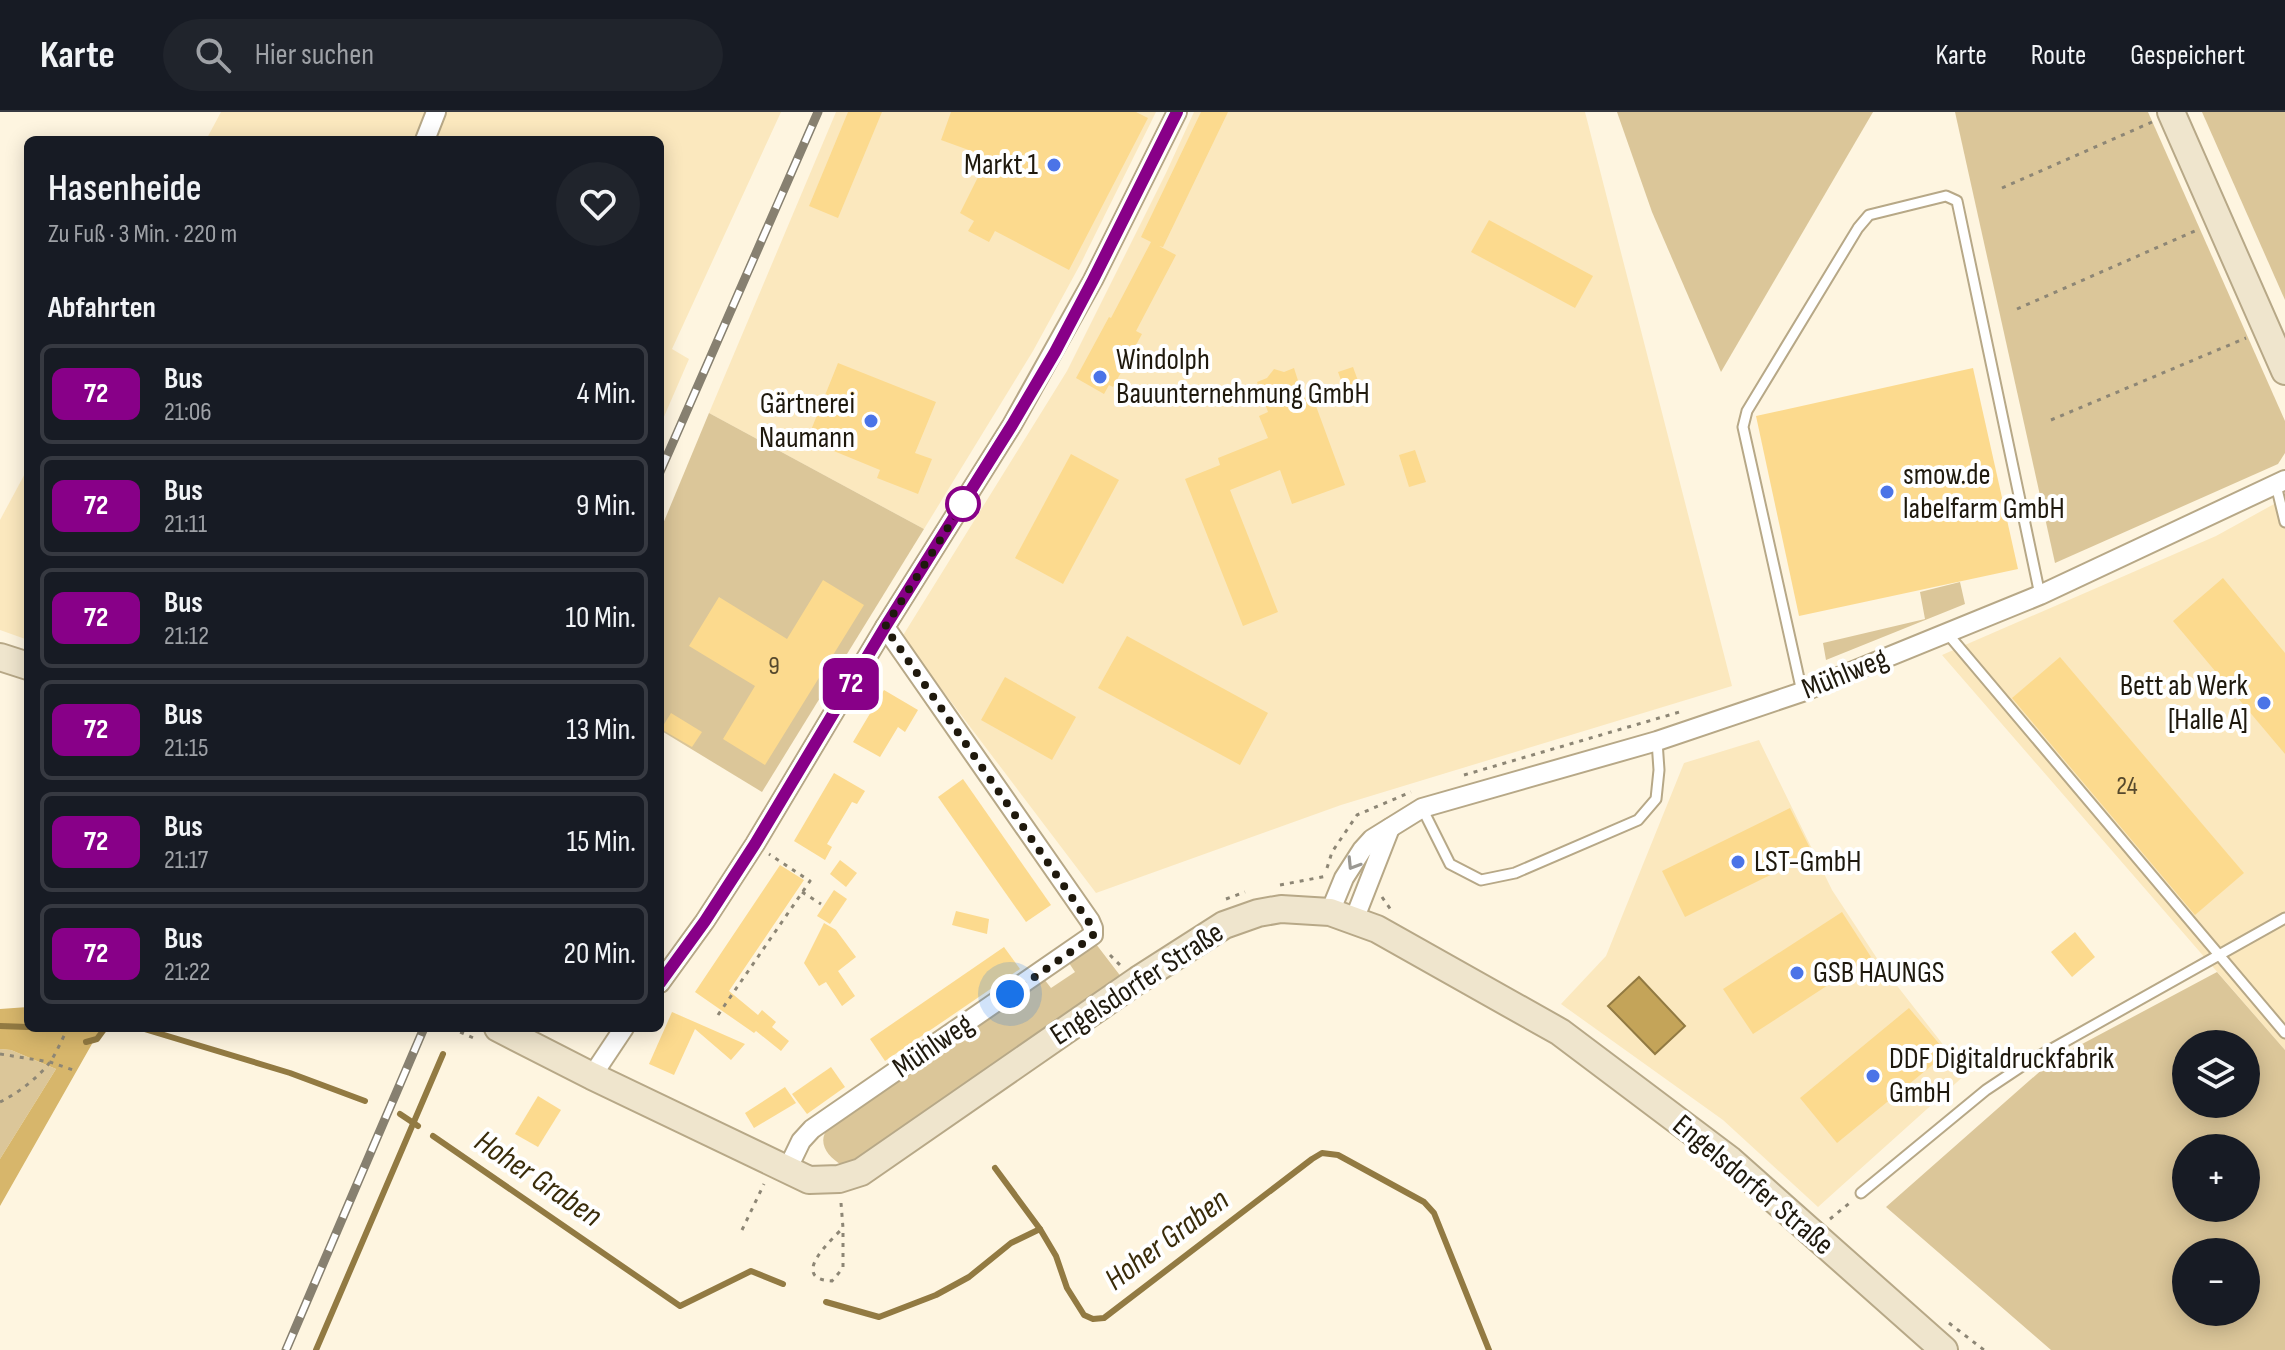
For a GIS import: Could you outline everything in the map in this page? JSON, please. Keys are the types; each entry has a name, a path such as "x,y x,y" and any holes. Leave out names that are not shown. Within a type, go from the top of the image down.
{"main road":[{"path":"2164,116 2261,335 2285,371"},
{"path":"2261,335 2285,357"},
{"path":"0,657 24,665"},
{"name":"Engelsdorfer Straße","path":"506,1032 809,1180 839,1179 861,1172 1138,980 1224,925 1281,909 1342,916 1377,929 1560,1032 1730,1160 1944,1350"}],"street":[{"path":"427,136 436,112"},
{"path":"664,977 749,853 885,627 1006,436 1055,352 1177,112"},
{"name":"Mühlweg","path":"1342,916 1390,828 1417,800 1657,741 1802,692 2040,595 2280,482"},
{"name":"Mühlweg","path":"787,1170 801,1141 812,1129 1093,935 1090,921 885,627"},
{"path":"592,1076 621,1032"}],"lane":[{"path":"1802,692 1743,427 1755,397 1858,228 1869,215 1946,196 1957,201 2040,595"},
{"path":"2280,482 2285,522"},
{"path":"1947,633 2285,1033"},
{"path":"1417,800 1450,864 1481,880 1515,873 1638,820 1656,799 1659,770 1657,741"},
{"path":"1861,1193 1986,1090 2047,1049 2285,918"}],"path":[{"path":"2002,188 2164,116"},
{"path":"2017,309 2204,228"},
{"path":"2051,420 2261,335"},
{"path":"1459,776 1686,710"},
{"path":"1324,876 1332,852 1357,815 1417,800"},
{"path":"718,1015 810,881 766,851"},
{"path":"802,892 821,904"},
{"path":"1110,955 1122,967"},
{"path":"0,1102 50,1062 66,1032"},
{"path":"461,1032 468,1035"},
{"path":"0,1054 50,1062 76,1071"},
{"path":"839,1179 843,1228 843,1268 832,1281 820,1279 813,1266 816,1257 843,1228"},
{"path":"742,1230 764,1184"},
{"path":"1828,1222 1861,1193"}],"shaded area":[{"path":"221,112 781,112 672,349 689,359 664,417 664,136 208,136"},
{"path":"836,112 1156,112 1081,263 1033,351 924,529 709,413"},
{"path":"1194,112 1585,112 1732,686 1341,805 1096,893 902,637 1067,371"},
{"path":"1617,112 1873,112 1721,372 1652,212"},
{"path":"1955,112 2148,112 2285,421 2285,453 2278,464 2055,563"},
{"path":"2202,112 2285,112 2285,300"},
{"path":"709,413 924,529 762,792 664,732 664,521"},
{"path":"24,475 24,639 0,630 0,520"},
{"path":"2285,498 2285,1050 1942,655 2216,536"},
{"path":"1960,582 1965,604 1826,660 1823,643 1925,619 1920,592"},
{"path":"1759,740 1832,890 1884,969 1966,1074 1818,1207 1723,1120 1561,1004 1606,956 1684,763"},
{"path":"1096,944 1122,978 856,1160 842,1165 828,1153 823,1138 829,1127 1044,979 1051,988 1075,972 1069,963"},
{"path":"2217,972 2285,1050 2285,1350 2051,1350 1886,1207 2054,1059"},
{"path":"1639,977 1685,1026 1655,1054 1608,1006"},
{"path":"24,1007 24,1032 99,1032 0,1206 0,1159 56,1069 11,1050 0,1049 0,1009"},
{"path":"0,1049 11,1050 56,1069 0,1159"}],"building":[{"path":"848,112 882,112 838,218 809,206"},
{"name":"Markt 1","path":"951,112 1136,112 1148,118 1069,270 995,231 989,242 968,231 974,221 960,213 988,157 941,140"},
{"path":"1201,112 1228,112 1163,247 1159,246 1176,255 1136,331 1142,334 1113,387 1109,385 1104,394 1076,378 1151,242 1141,237"},
{"path":"1489,220 1593,276 1575,308 1471,252"},
{"name":"Gärtnerei Naumann","path":"838,363 936,402 915,453 932,459 918,494 877,478 880,470 807,440"},
{"path":"1353,367 1361,389 1346,394 1338,372"},
{"path":"1294,368 1301,390 1309,387 1345,485 1292,504 1280,470 1230,490 1278,612 1243,626 1185,479 1220,465 1218,458 1268,438 1259,416 1268,412 1257,382 1267,378 1274,369 1284,372"},
{"name":"smow.de labelfarm GmbH","path":"1973,368 2018,569 1799,616 1756,416"},
{"path":"1415,450 1426,482 1409,487 1399,455"},
{"path":"1071,454 1119,480 1063,584 1015,558"},
{"name":"Bett ab Werk [Halle A]","path":"2223,578 2285,653 2285,754 2173,621"},
{"path":"823,580 864,605 765,765 723,739 755,686 689,646 719,597 787,639"},
{"path":"1127,636 1268,713 1240,765 1098,688"},
{"path":"2060,657 2244,873 2195,915 2012,698"},
{"path":"1005,677 1076,717 1052,760 981,720"},
{"path":"884,690 918,710 905,732 898,727 880,757 853,742"},
{"path":"671,713 702,732 692,747 664,731 664,724"},
{"path":"834,773 865,791 857,804 852,802 827,844 832,847 825,860 794,841"},
{"path":"963,779 1051,905 1026,922 938,797"},
{"name":"LST-GmbH","path":"1790,808 1813,854 1685,917 1662,871"},
{"path":"840,860 857,873 846,887 830,874"},
{"path":"780,865 804,880 729,991 758,1015 762,1010 776,1022 772,1027 789,1041 781,1051 695,992"},
{"path":"834,890 847,899 830,924 817,916"},
{"path":"956,911 989,919 987,934 952,925"},
{"name":"GSB HAUNGS","path":"1842,912 1871,957 1753,1034 1723,989"},
{"path":"824,923 836,930 856,957 838,971 855,996 842,1006 826,982 819,986 804,963"},
{"path":"2075,932 2095,957 2072,977 2051,952"},
{"path":"1004,947 1020,969 885,1061 870,1039"},
{"name":"DDF Digitaldruckfabrik GmbH","path":"1909,1008 1947,1053 1837,1143 1800,1098"},
{"path":"672,1012 745,1044 731,1060 695,1029 674,1075 649,1064"},
{"path":"831,1067 845,1087 807,1114 792,1094"},
{"path":"785,1087 796,1103 754,1128 745,1113"},
{"path":"538,1096 561,1110 538,1147 515,1134"}],"waterway":[{"name":"Hoher Graben","path":"0,1026 24,1027"},
{"name":"Hoher Graben","path":"86,1042 97,1039 102,1032"},
{"name":"Hoher Graben","path":"154,1032 290,1073 365,1101"},
{"path":"316,1350 443,1054"},
{"path":"400,1114 418,1126"},
{"name":"Hoher Graben","path":"433,1136 680,1306 751,1271 783,1284"},
{"name":"Hoher Graben","path":"826,1302 879,1317 936,1295 969,1277 1011,1243 1040,1229 1056,1256 1067,1288 1084,1315 1093,1319 1104,1318 1322,1153 1338,1155 1424,1202 1434,1213 1489,1350"},
{"path":"995,1168 1040,1229"}],"railway":[{"path":"664,463 818,112"},
{"path":"286,1350 422,1032"}],"bus line":[{"name":"72","path":"664,977 755,844 885,627 1012,425 1093,280 1177,112"}],"place":[{"name":"Markt 1","path":"1054,165"},
{"name":"Windolph Bauunternehmung GmbH","path":"1100,377"},
{"name":"Gärtnerei Naumann","path":"871,421"},
{"name":"smow.de labelfarm GmbH","path":"1887,492"},
{"name":"Bett ab Werk [Halle A]","path":"2264,703"},
{"name":"LST-GmbH","path":"1738,862"},
{"name":"GSB HAUNGS","path":"1797,973"},
{"name":"DDF Digitaldruckfabrik GmbH","path":"1873,1076"}],"route":[{"path":"963,504 885,627 1093,928 1093,935 1088,940 1010,994"}]}
